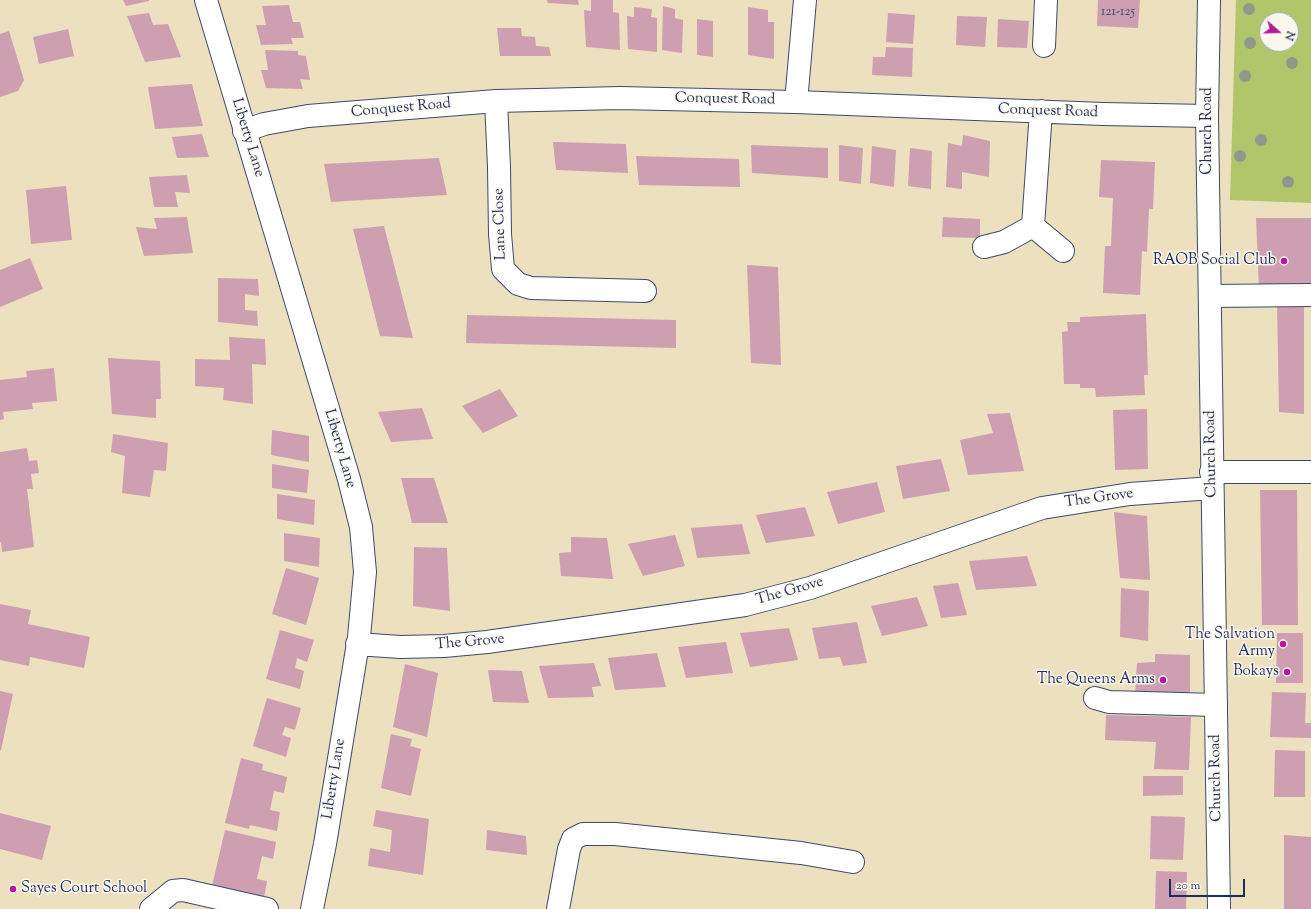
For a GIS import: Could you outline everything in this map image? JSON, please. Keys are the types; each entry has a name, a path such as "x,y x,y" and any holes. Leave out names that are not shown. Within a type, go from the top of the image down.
{"street":[{"name":"Liberty Lane","path":"206,0 343,458 361,527 365,572 358,644 325,844 312,909"},
{"path":"796,102 806,0"},
{"path":"1044,46 1046,0"},
{"name":"Church Road","path":"1209,0 1207,116 1219,909"},
{"name":"Conquest Road","path":"244,131 264,124 308,116 496,101 620,98 796,102 1207,116"},
{"name":"Lane Close","path":"496,101 500,167 500,234 503,269 518,284 531,288 645,291"},
{"path":"1033,226 1041,111"},
{"path":"984,246 1004,242 1033,226"},
{"path":"1033,226 1063,251"},
{"path":"1210,296 1311,295"},
{"name":"The Grove","path":"358,644 400,647 444,646 487,642 745,605 810,588 1042,508 1212,480 1311,472"},
{"path":"1095,698 1109,702 1216,705"},
{"path":"558,909 569,849 573,839 583,834 615,834 801,854 853,862"},
{"path":"151,909 173,891 183,890 267,909"}],"green space":[{"path":"1236,0 1311,0 1311,203 1230,200"}],"building":[{"path":"123,0 149,0 149,1 126,6"},
{"path":"547,0 578,0 579,5 548,3"},
{"path":"591,0 613,0 613,12 619,13 620,50 586,47 584,10 591,11"},
{"path":"1098,0 1140,0 1138,28 1097,26"},
{"path":"289,5 293,22 300,22 304,38 291,38 293,44 261,45 256,25 266,25 262,6"},
{"path":"663,6 675,9 675,18 683,20 682,53 662,50"},
{"path":"634,7 652,9 651,17 657,18 657,52 628,49 627,16 634,17"},
{"path":"748,7 768,10 768,22 774,22 774,59 748,55"},
{"path":"149,13 153,25 168,24 181,57 145,62 127,16"},
{"path":"888,13 915,15 913,44 886,42"},
{"path":"957,16 987,17 985,47 956,45"},
{"path":"697,19 713,21 713,57 697,55"},
{"path":"998,19 1029,21 1027,48 997,47"},
{"path":"497,28 521,28 522,36 535,37 536,46 549,47 551,56 500,56"},
{"path":"68,29 74,56 39,64 33,37"},
{"path":"9,31 24,80 18,91 0,97 0,34"},
{"path":"886,47 913,48 912,77 872,75 873,57 885,57"},
{"path":"265,50 298,51 298,55 306,56 310,80 300,79 303,89 266,88 261,70 268,70"},
{"path":"192,84 203,126 155,129 148,87"},
{"path":"202,134 209,157 177,158 172,137"},
{"path":"963,135 990,141 989,177 962,172 962,189 946,187 948,143 962,146"},
{"path":"553,142 626,144 628,173 556,170"},
{"path":"751,145 828,148 828,178 752,173"},
{"path":"839,145 863,148 861,184 839,181"},
{"path":"872,146 896,150 894,187 870,183"},
{"path":"910,148 932,151 931,189 908,186"},
{"path":"636,156 739,159 740,187 639,185"},
{"path":"439,158 447,195 331,202 324,164"},
{"path":"1101,160 1155,162 1153,209 1149,209 1147,252 1142,251 1140,295 1103,293 1105,246 1111,246 1113,198 1099,197"},
{"path":"187,175 190,193 175,192 178,207 154,207 149,177"},
{"path":"66,186 72,240 31,244 26,190"},
{"path":"187,217 193,253 144,256 136,227 157,229 154,218"},
{"path":"943,217 980,219 980,238 942,237"},
{"name":"RAOB Social Club","path":"1256,218 1311,218 1311,289 1259,290"},
{"path":"384,226 413,338 380,336 353,229"},
{"path":"30,258 43,289 0,307 0,270"},
{"path":"747,265 778,267 781,365 751,363"},
{"path":"218,278 258,279 259,296 245,294 245,310 257,311 258,326 218,322"},
{"path":"1277,302 1304,303 1304,414 1279,412"},
{"path":"1146,314 1148,375 1144,375 1145,395 1096,397 1095,388 1080,388 1080,384 1064,384 1062,332 1068,331 1067,322 1080,322 1080,317"},
{"path":"467,315 676,320 676,348 466,343"},
{"path":"229,337 265,339 266,365 252,364 253,404 223,400 224,388 195,386 195,359 230,360"},
{"path":"108,358 160,361 161,399 156,399 156,418 112,414"},
{"path":"54,368 57,401 32,403 33,409 3,412 4,419 0,420 0,380 27,377 26,371"},
{"path":"500,389 518,416 483,433 462,406"},
{"path":"422,408 433,439 391,442 378,412"},
{"path":"1147,409 1148,469 1115,470 1113,410"},
{"path":"1010,413 1024,471 968,475 960,440 993,433 987,414"},
{"path":"272,430 309,436 309,462 271,455"},
{"path":"113,434 168,443 166,471 154,470 150,497 122,493 125,456 111,452"},
{"path":"27,448 29,461 37,460 39,473 31,474 33,489 27,489 34,547 2,552 0,542 0,452"},
{"path":"941,459 950,491 903,499 896,466"},
{"path":"272,464 309,470 307,493 272,488"},
{"path":"401,478 434,478 448,523 412,523"},
{"path":"877,482 885,512 838,524 827,492"},
{"path":"1260,490 1297,490 1298,625 1262,625"},
{"path":"277,494 315,500 314,525 277,519"},
{"path":"805,507 815,536 766,543 756,515"},
{"path":"1114,512 1147,516 1150,580 1120,578"},
{"path":"742,524 750,554 697,558 691,528"},
{"path":"284,533 320,538 319,567 284,561"},
{"path":"675,535 685,566 643,576 628,544"},
{"path":"571,537 607,538 613,579 561,576 559,553 571,552"},
{"path":"414,547 447,548 450,611 413,606"},
{"path":"1027,556 1037,586 976,590 969,561"},
{"path":"286,568 319,578 306,625 272,614"},
{"path":"958,583 967,615 941,618 933,586"},
{"path":"1121,588 1149,591 1148,641 1120,637"},
{"path":"917,597 928,626 882,636 871,606"},
{"path":"0,604 31,610 28,624 90,637 84,668 30,657 29,666 0,660"},
{"path":"857,622 867,663 843,666 840,657 819,659 812,628"},
{"path":"789,628 798,660 750,667 740,633"},
{"path":"280,630 314,640 307,662 297,658 295,668 304,671 300,689 266,679"},
{"path":"1277,633 1303,633 1303,683 1276,683"},
{"path":"726,642 733,673 686,678 678,647"},
{"path":"657,653 666,687 615,690 608,658"},
{"name":"The Queens Arms","path":"1155,654 1190,655 1190,697 1135,696 1137,663 1155,662"},
{"path":"594,663 601,686 592,687 594,697 548,698 539,666"},
{"path":"405,664 438,673 427,737 393,727"},
{"path":"488,670 522,671 529,703 493,702"},
{"path":"0,691 13,694 1,750 0,750"},
{"path":"1272,692 1306,693 1305,723 1311,723 1311,738 1270,737"},
{"path":"267,698 301,708 295,730 285,727 282,735 291,738 286,757 253,746"},
{"path":"1106,715 1191,717 1189,770 1154,769 1156,742 1105,740"},
{"path":"391,734 412,739 410,746 421,749 411,796 381,788"},
{"path":"1275,750 1305,751 1305,797 1274,797"},
{"path":"241,758 263,764 262,770 287,777 284,793 274,791 270,810 280,812 277,831 250,825 249,829 225,823"},
{"path":"1143,776 1183,776 1183,795 1143,796"},
{"path":"376,810 429,819 423,875 368,866 370,848 390,852 392,830 373,826"},
{"path":"0,813 51,826 42,860 0,849"},
{"path":"1151,816 1185,817 1183,860 1150,859"},
{"path":"225,830 276,842 273,859 262,856 257,879 267,881 264,898 212,886"},
{"path":"487,830 526,836 527,855 486,850"},
{"path":"1284,835 1311,837 1311,909 1284,909"},
{"path":"1156,871 1187,872 1186,909 1155,909"}],"place":[{"name":"RAOB Social Club","path":"1284,261"},
{"name":"The Salvation Army","path":"1283,644"},
{"name":"Bokays","path":"1287,672"},
{"name":"The Queens Arms","path":"1163,680"},
{"name":"Sayes Court School","path":"13,889"}]}
